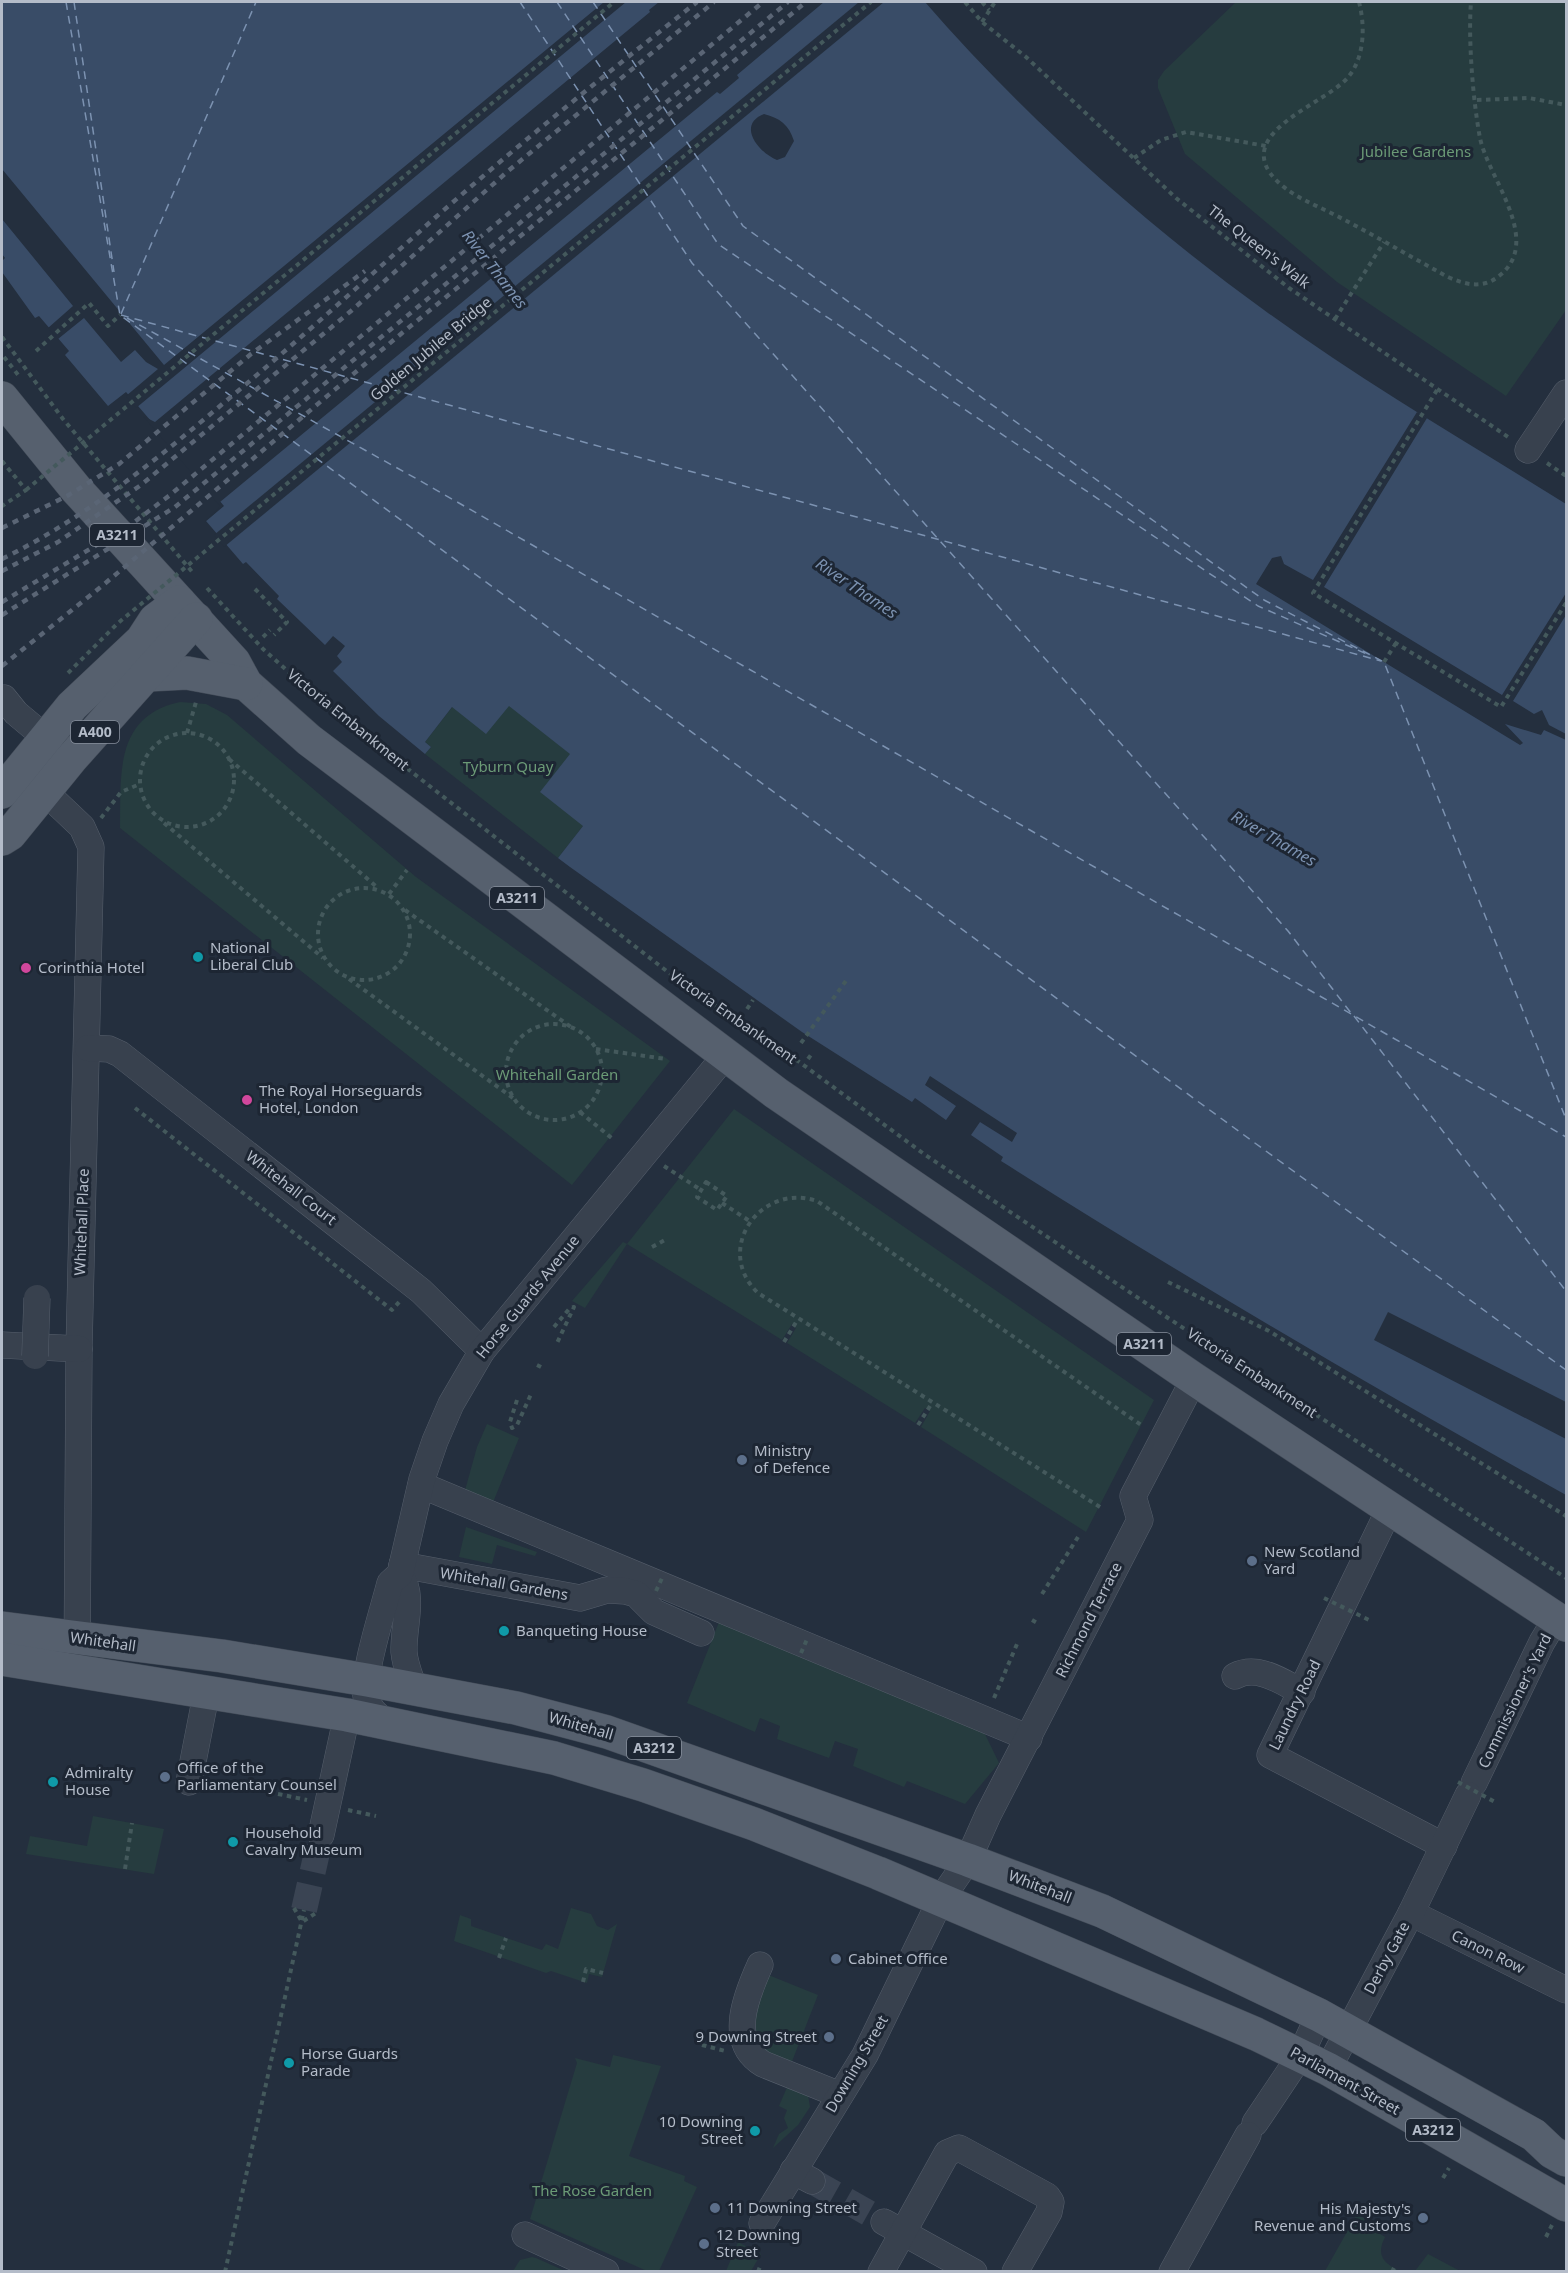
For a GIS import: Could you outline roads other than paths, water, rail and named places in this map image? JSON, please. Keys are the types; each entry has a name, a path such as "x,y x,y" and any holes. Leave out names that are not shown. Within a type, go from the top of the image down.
{"main road":[{"name":"A3211","path":"13,390 57,467 193,596 214,643 234,662 246,684 309,740 725,1056 1194,1379 1561,1622"},
{"name":"A400","path":"2,839 10,834 71,759 148,675 162,656 193,596"},
{"name":"A400","path":"2,792 72,706 142,640 155,620 193,596"},
{"path":"148,675 187,673 246,684"},
{"path":"37,748 44,791"},
{"name":"Whitehall","path":"2,1628 222,1656 368,1680 538,1714 607,1732 968,1860 1135,1926 1319,2014"},
{"name":"A3212","path":"2,1659 207,1690 347,1715 554,1758 660,1791 765,1828 941,1899"},
{"path":"660,1791 673,1755"},
{"name":"Parliament Street","path":"941,1899 1256,2034 1314,2063 1566,2205"},
{"name":"A3212","path":"1319,2014 1534,2135 1552,2152 1566,2160"},
{"path":"1534,2135 1566,2134"}],"street":[{"path":"1528,450 1566,393"},
{"path":"4,698 37,748 71,759"},
{"name":"Whitehall Place","path":"44,791 82,827 91,847 79,1349 79,1639 77,1671"},
{"name":"Whitehall Court","path":"87,1048 109,1049 120,1054 411,1296 482,1351"},
{"name":"Horse Guards Avenue","path":"397,1727 386,1722 371,1707 366,1697 368,1680 390,1583 401,1570 421,1485 435,1441 451,1404 482,1351 725,1056"},
{"path":"35,1356 37,1298"},
{"path":"2,1346 79,1349"},
{"name":"Richmond Terrace","path":"968,1860 988,1815 1140,1520 1133,1496 1194,1379"},
{"path":"421,1485 1029,1738"},
{"name":"Laundry Road","path":"1389,1510 1270,1755 1444,1846"},
{"name":"Horse Guards Avenue","path":"401,1570 407,1585 404,1651 414,1688"},
{"name":"Whitehall Gardens","path":"401,1570 580,1598 607,1590 625,1591 636,1594 654,1612 701,1633"},
{"name":"Commissioner's Yard","path":"1444,1846 1467,1787 1542,1642 1561,1622"},
{"path":"1235,1676 1259,1672 1302,1692"},
{"path":"189,1782 207,1690"},
{"path":"321,1835 347,1715"},
{"name":"Derby Gate","path":"1314,2063 1348,2032 1444,1846"},
{"name":"Downing Street","path":"762,2223 802,2176 840,2095 865,2055 941,1899 968,1860"},
{"name":"Canon Row","path":"1415,1904 1566,1990"},
{"path":"760,1965 744,1999 743,2037 747,2049 754,2058 764,2064 840,2095"},
{"path":"1172,2271 1252,2129 1314,2063 1319,2014"},
{"path":"881,2271 894,2227 947,2153 954,2148 964,2149 1047,2196 1051,2202 1049,2212 1015,2271"},
{"path":"894,2227 974,2271"},
{"path":"525,2235 606,2271"}],"water":[{"name":"River Thames","path":"2,2 925,2 963,45 1044,127 1129,204 1218,276 1338,361 1566,504 1566,1495 1281,1332 1140,1248 1001,1161 1003,1157 971,1135 980,1122 1012,1142 1017,1133 930,1076 925,1085 956,1106 946,1120 915,1098 912,1102 802,1032 570,867 558,858 583,826 540,792 570,754 509,706 486,734 452,707 425,742 431,747 425,754 379,716 333,671 342,662 337,656 345,646 333,636 325,645 277,599 279,596 246,562 243,564 206,521 224,506 126,392 108,406 65,355 69,351 39,316 35,318 2,272 2,261 5,258 2,254","holes":["764,114 787,126 794,141 785,157 777,160 763,151 751,132 756,119"]}],"tunnel":[{"path":"304,1910 321,1835"},
{"path":"812,2181 884,2222"}],"railway":[{"path":"2,559 61,526 116,489 168,449 273,361 494,167 697,2"},
{"path":"2,571 58,542 141,485 351,311 508,171 714,2"},
{"path":"2,602 133,523 170,495 763,2"},
{"path":"2,615 175,507 788,2"},
{"path":"2,666 102,586 396,338 806,2"},
{"path":"2,528 67,496 119,464 251,354 365,271"}],"place":[{"name":"National Liberal Club","path":"198,957"},
{"name":"Corinthia Hotel","path":"26,968"},
{"name":"The Royal Horseguards Hotel, London","path":"247,1100"},
{"name":"Ministry of Defence","path":"742,1460"},
{"name":"New Scotland Yard","path":"1252,1561"},
{"name":"Banqueting House","path":"504,1631"},
{"name":"Office of the Parliamentary Counsel","path":"165,1777"},
{"name":"Admiralty House","path":"53,1782"},
{"name":"Household Cavalry Museum","path":"233,1842"},
{"name":"Cabinet Office","path":"836,1959"},
{"name":"9 Downing Street","path":"829,2037"},
{"name":"Horse Guards Parade","path":"289,2063"},
{"name":"10 Downing Street","path":"755,2131"},
{"name":"11 Downing Street","path":"715,2208"},
{"name":"His Majesty's Revenue and Customs","path":"1423,2218"},
{"name":"12 Downing Street","path":"704,2244"}],"park label":[{"name":"Jubilee Gardens","path":"1416,152"},
{"name":"Tyburn Quay","path":"508,767"},
{"name":"Whitehall Garden","path":"557,1075"},
{"name":"The Rose Garden","path":"592,2191"}]}
